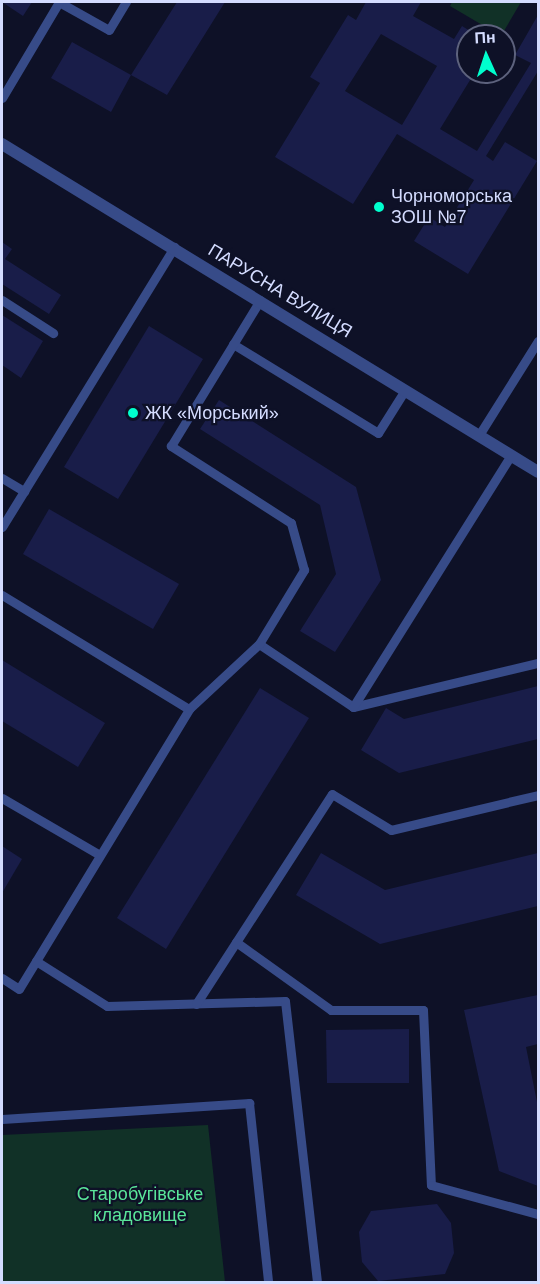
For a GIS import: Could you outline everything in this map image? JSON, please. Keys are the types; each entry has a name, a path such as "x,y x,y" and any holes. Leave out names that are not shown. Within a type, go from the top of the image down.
{"street":[{"name":"ПАРУСНА ВУЛИЦЯ","path":"2,144 174,247 538,472"}],"lane":[{"path":"2,98 59,2 108,30 126,2"},
{"path":"2,527 174,247"},
{"path":"2,300 53,333"},
{"path":"2,978 19,988 189,709 259,644 304,570 291,523 171,446 260,300"},
{"path":"479,435 538,341"},
{"path":"233,344 378,433 405,390"},
{"path":"353,707 511,455"},
{"path":"2,478 24,491"},
{"path":"2,595 189,709"},
{"path":"259,644 353,707 538,663"},
{"path":"196,1004 332,794 391,830 538,795"},
{"path":"2,798 100,855"},
{"path":"236,942 331,1010 423,1010 431,1185 538,1214"},
{"path":"36,961 107,1006 285,1001 317,1282"},
{"path":"2,1119 249,1102 268,1282"}],"green space":[{"path":"452,2 521,2 508,24 481,24 450,6"},
{"name":"Старобугівське кладовище","path":"208,1125 225,1282 2,1282 2,1135"}],"building":[{"path":"2,2 32,2 23,16"},
{"path":"177,2 225,2 167,95 131,75"},
{"path":"366,2 421,2 413,16 454,39 456,36 456,84 468,84 440,129 477,151 531,63 516,56 516,53 538,15 538,71 486,156 493,161 505,142 537,161 468,274 414,241 429,217 445,227 474,180 397,134 353,204 275,157 320,83 310,77 348,15 356,20","holes":["381,34 437,66 402,125 345,91"]},
{"path":"72,42 131,75 111,112 51,78"},
{"path":"2,242 12,249 5,259 61,295 49,314 2,284"},
{"path":"2,315 43,341 21,378 2,365"},
{"name":"ЖК «Морський»","path":"149,326 203,359 118,499 64,467"},
{"path":"219,400 356,487 381,580 335,652 300,631 336,574 320,505 200,429"},
{"path":"49,509 179,584 153,629 23,554"},
{"path":"2,660 105,723 78,767 2,721"},
{"path":"538,686 538,739 399,773 361,750 386,708 404,719"},
{"path":"260,688 309,718 166,949 117,918"},
{"path":"2,846 22,859 2,893"},
{"path":"321,853 385,890 538,853 538,906 380,944 296,895"},
{"path":"538,995 538,1044 526,1047 538,1107 538,1186 499,1171 464,1010"},
{"path":"409,1029 409,1083 327,1083 326,1030"},
{"path":"437,1204 451,1223 454,1253 445,1274 378,1281 362,1262 359,1232 371,1211"}],"place":[{"name":"Чорноморська ЗОШ №7","path":"379,207"},
{"name":"ЖК «Морський»","path":"133,413"}]}
